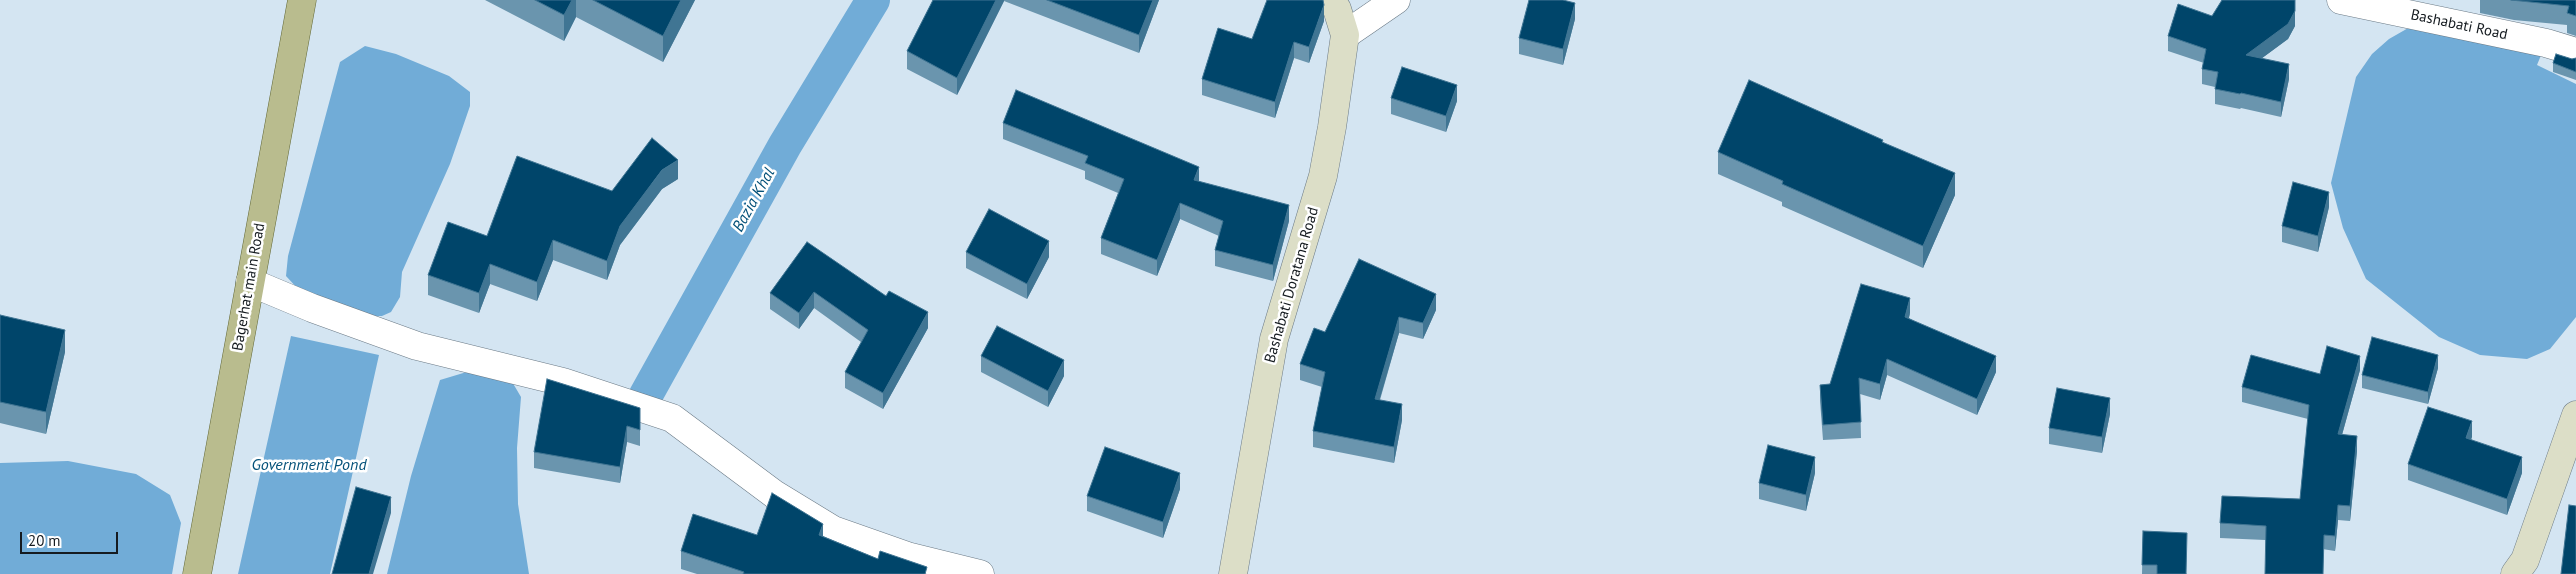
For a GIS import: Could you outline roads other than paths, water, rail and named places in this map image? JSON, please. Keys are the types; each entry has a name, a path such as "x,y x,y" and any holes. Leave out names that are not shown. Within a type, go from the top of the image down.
{"main road":[{"name":"Bagerhat main Road","path":"197,574 302,0"}],"street":[{"name":"Bashabati Doratana Road","path":"1233,574 1274,339 1323,176 1345,35 1337,9 1330,0"},
{"path":"1345,35 1396,0"},
{"name":"Bashabati Road","path":"2341,0 2546,43 2576,52"},
{"path":"250,282 417,346 563,382 672,418 774,494 833,530 907,556 980,574"},
{"path":"2515,574 2525,560 2576,415"}],"water":[{"path":"2410,27 2546,43 2537,65 2576,84 2576,317 2550,349 2527,359 2480,355 2439,337 2366,279 2343,228 2331,183 2356,77 2372,54 2389,39"},
{"path":"365,46 396,54 449,76 470,92 470,106 450,164 402,272 400,297 391,312 382,316 368,316 358,310 299,290 286,276 288,256 340,62"},
{"name":"Government Pond","path":"291,336 379,355 330,574 238,574"},
{"path":"480,368 511,380 521,397 517,448 518,504 529,574 387,574 411,476 440,380"},
{"path":"68,461 136,474 170,495 181,523 172,574 0,574 0,463"}],"waterway":[{"name":"Bazia Khal","path":"641,404 785,145 873,0"}]}
